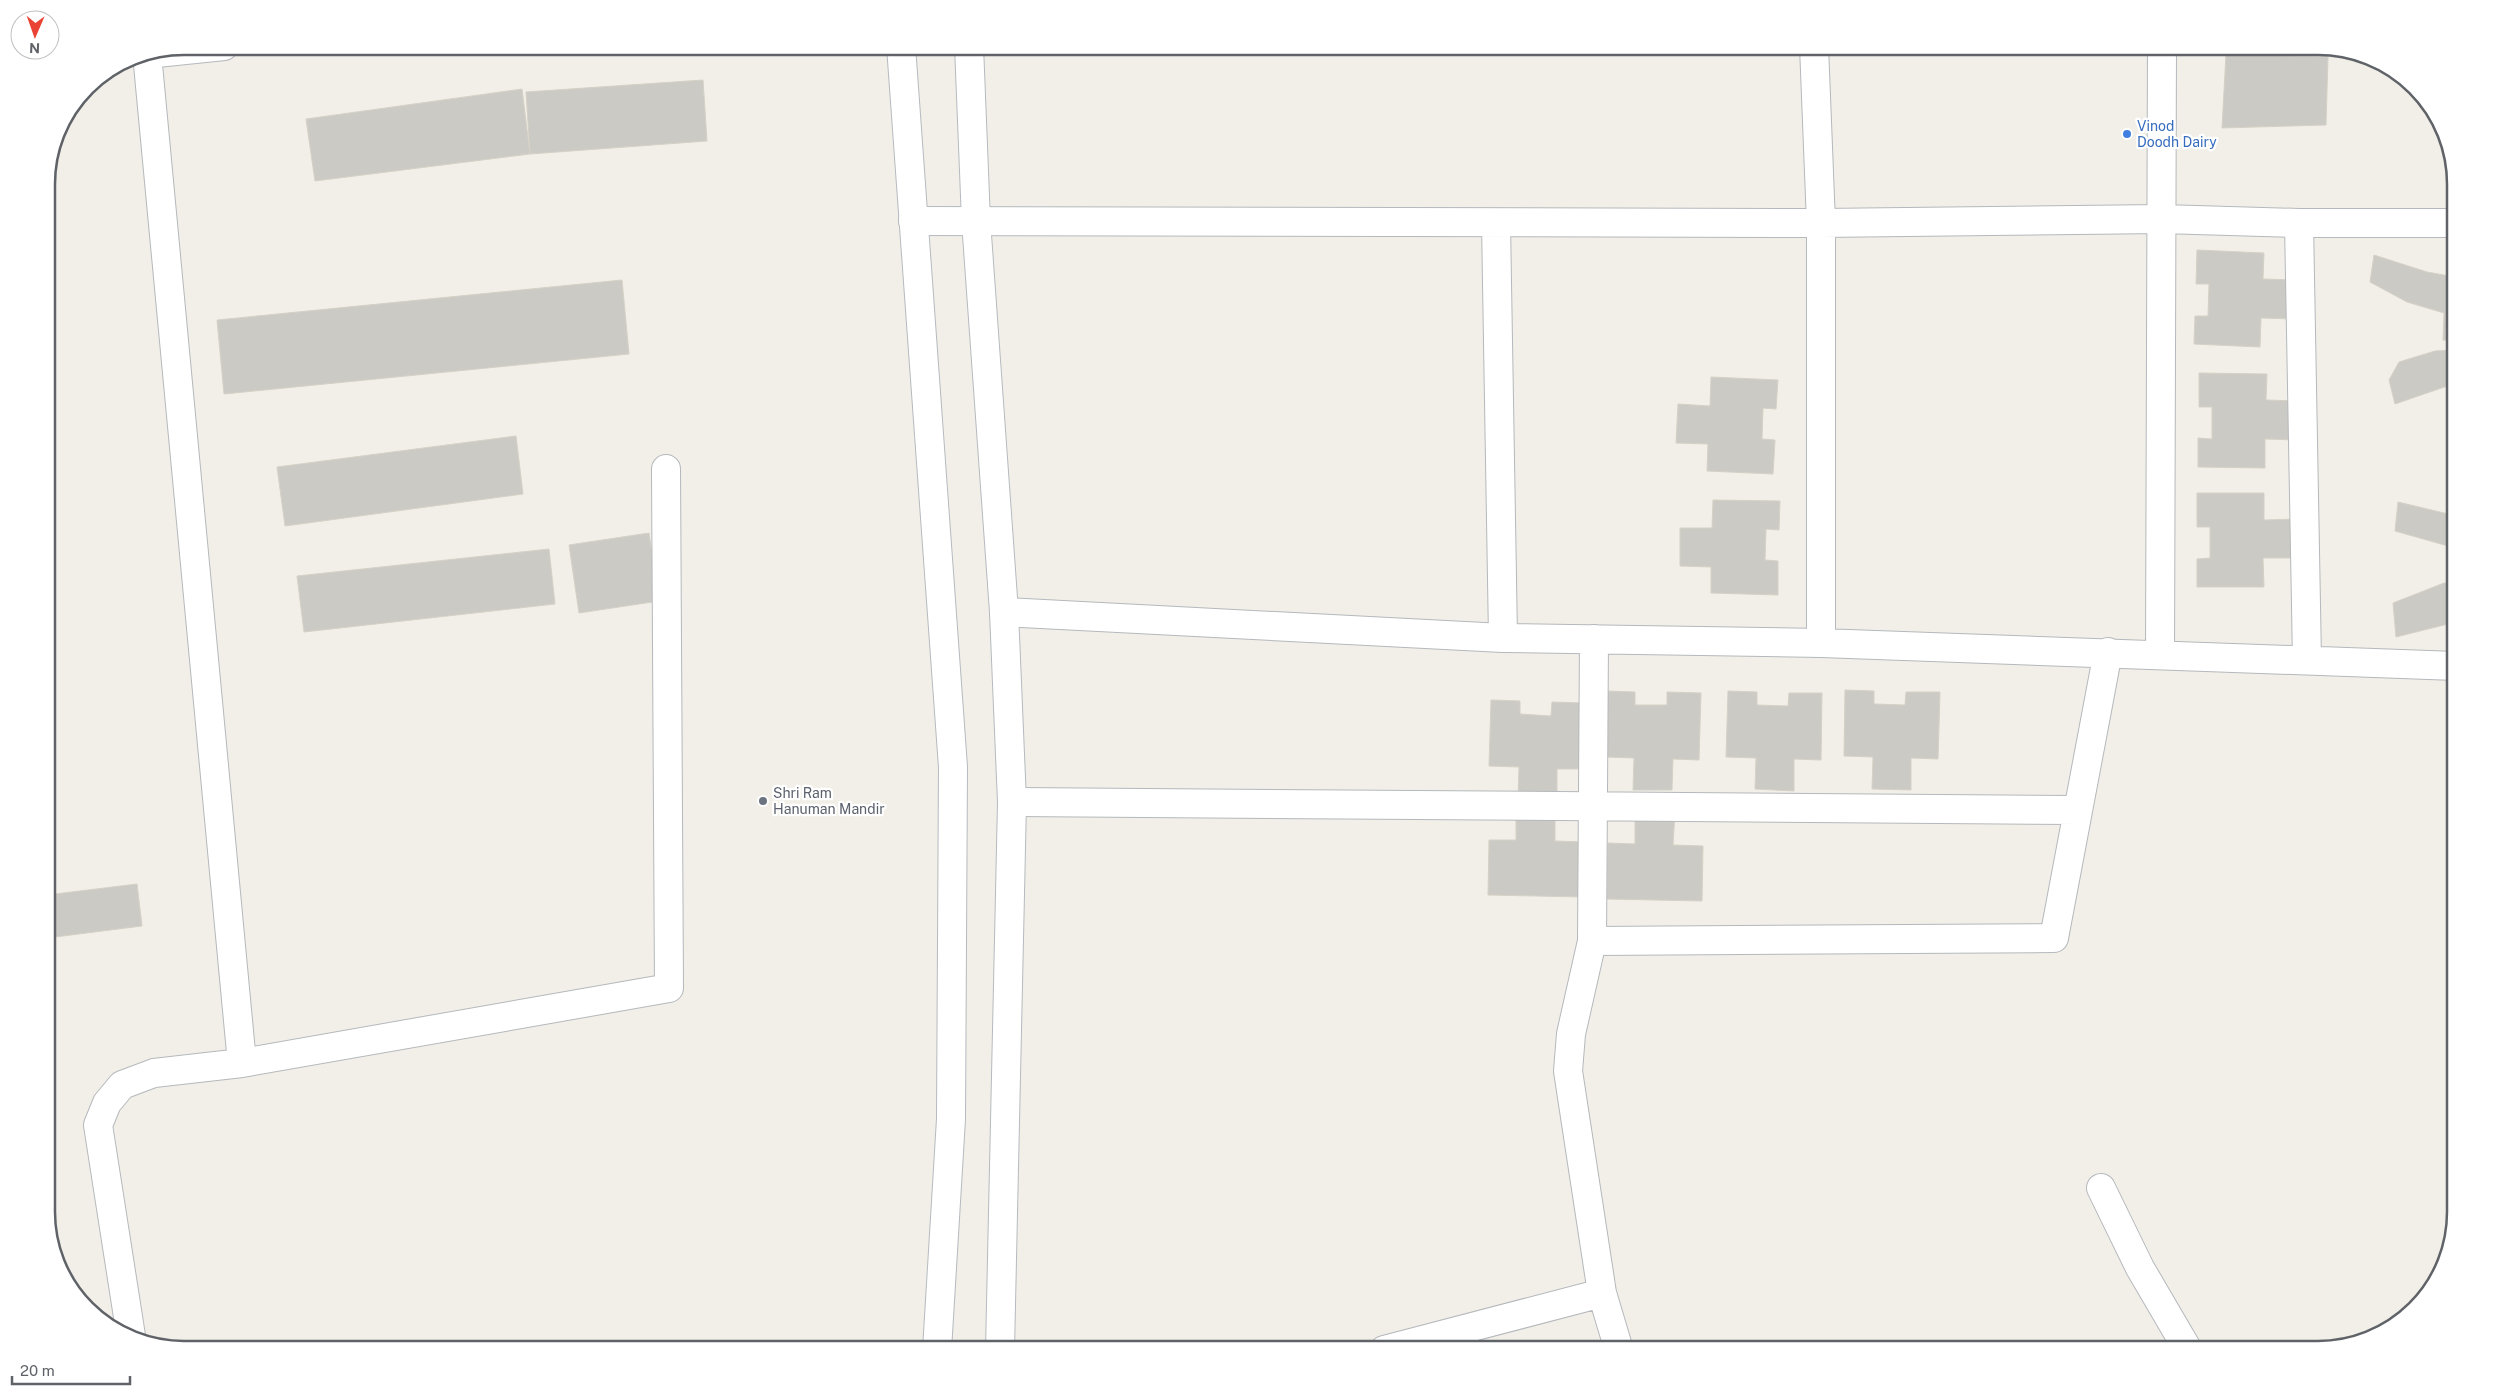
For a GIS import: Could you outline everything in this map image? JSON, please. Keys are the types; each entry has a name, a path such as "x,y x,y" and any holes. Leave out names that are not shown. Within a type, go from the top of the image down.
{"street":[{"path":"902,55 953,767 951,1119 938,1341"},
{"path":"969,55 976,221 1004,612 1012,802 1000,1341"},
{"path":"1814,55 1821,223 1821,643"},
{"path":"2160,654 2162,55"},
{"path":"148,60 242,1063"},
{"path":"913,221 1821,223 2162,219 2299,223 2447,224"},
{"path":"1496,222 1503,638"},
{"path":"2299,223 2307,660"},
{"path":"130,1329 98,1125 107,1103 122,1085 154,1073 242,1063 668,988 666,469"},
{"path":"1004,612 1503,638 1821,643 2447,666"},
{"path":"1594,639 1592,941 1571,1034 1568,1071 1602,1293 1616,1341"},
{"path":"1592,941 2054,938 2108,652"},
{"path":"1012,802 2078,810"},
{"path":"2102,1188 2140,1268 2183,1341"},
{"path":"1437,1341 1602,1293"}],"building":[{"path":"2226,55 2328,57 2326,125 2222,128"},
{"path":"703,80 707,141 530,154 526,92"},
{"path":"522,89 530,154 315,181 306,119"},
{"path":"2197,250 2264,253 2263,279 2294,280 2293,319 2261,318 2260,347 2194,344 2195,316 2208,316 2209,284 2196,284"},
{"path":"2374,255 2427,272 2447,276 2447,340 2443,340 2444,313 2407,302 2370,282"},
{"path":"622,280 629,354 224,394 217,320"},
{"path":"2447,350 2447,386 2395,404 2389,380 2399,362 2435,351"},
{"path":"2199,373 2267,374 2266,400 2298,401 2297,440 2265,439 2265,468 2198,467 2198,438 2212,439 2212,407 2199,407"},
{"path":"1711,377 1778,380 1776,409 1763,408 1762,439 1775,440 1773,474 1707,471 1708,444 1676,443 1678,404 1710,406"},
{"path":"516,436 523,494 285,526 277,467"},
{"path":"2197,493 2264,493 2264,520 2296,519 2296,558 2263,558 2264,587 2197,587 2197,559 2210,558 2210,527 2197,527"},
{"path":"1713,500 1780,501 1779,530 1766,529 1765,560 1778,561 1778,595 1711,593 1711,567 1680,566 1680,528 1712,528"},
{"path":"2398,502 2447,513 2447,546 2395,531"},
{"path":"649,533 659,601 579,613 569,545"},
{"path":"549,549 555,604 304,632 297,576"},
{"path":"2447,583 2447,624 2396,637 2393,603"},
{"path":"1845,690 1874,691 1874,704 1905,705 1906,692 1940,692 1938,759 1911,758 1911,790 1872,789 1873,757 1844,756"},
{"path":"1606,691 1635,692 1635,705 1667,705 1667,692 1701,693 1699,760 1673,759 1672,790 1633,790 1634,758 1605,757"},
{"path":"1728,691 1757,692 1757,705 1788,706 1789,693 1822,693 1821,760 1794,759 1794,791 1755,789 1756,758 1726,757"},
{"path":"1491,700 1520,701 1520,714 1551,716 1552,702 1585,703 1584,769 1557,769 1557,801 1518,799 1519,767 1489,766"},
{"path":"1516,809 1555,810 1555,841 1584,842 1583,897 1488,895 1489,840 1516,840"},
{"path":"1635,812 1675,813 1673,845 1703,846 1702,901 1607,899 1608,843 1635,844"},
{"path":"137,884 142,926 55,937 55,894"}],"place":[{"name":"Vinod Doodh Dairy","path":"2127,134"},
{"name":"Shri Ram Hanuman Mandir","path":"763,801"}]}
